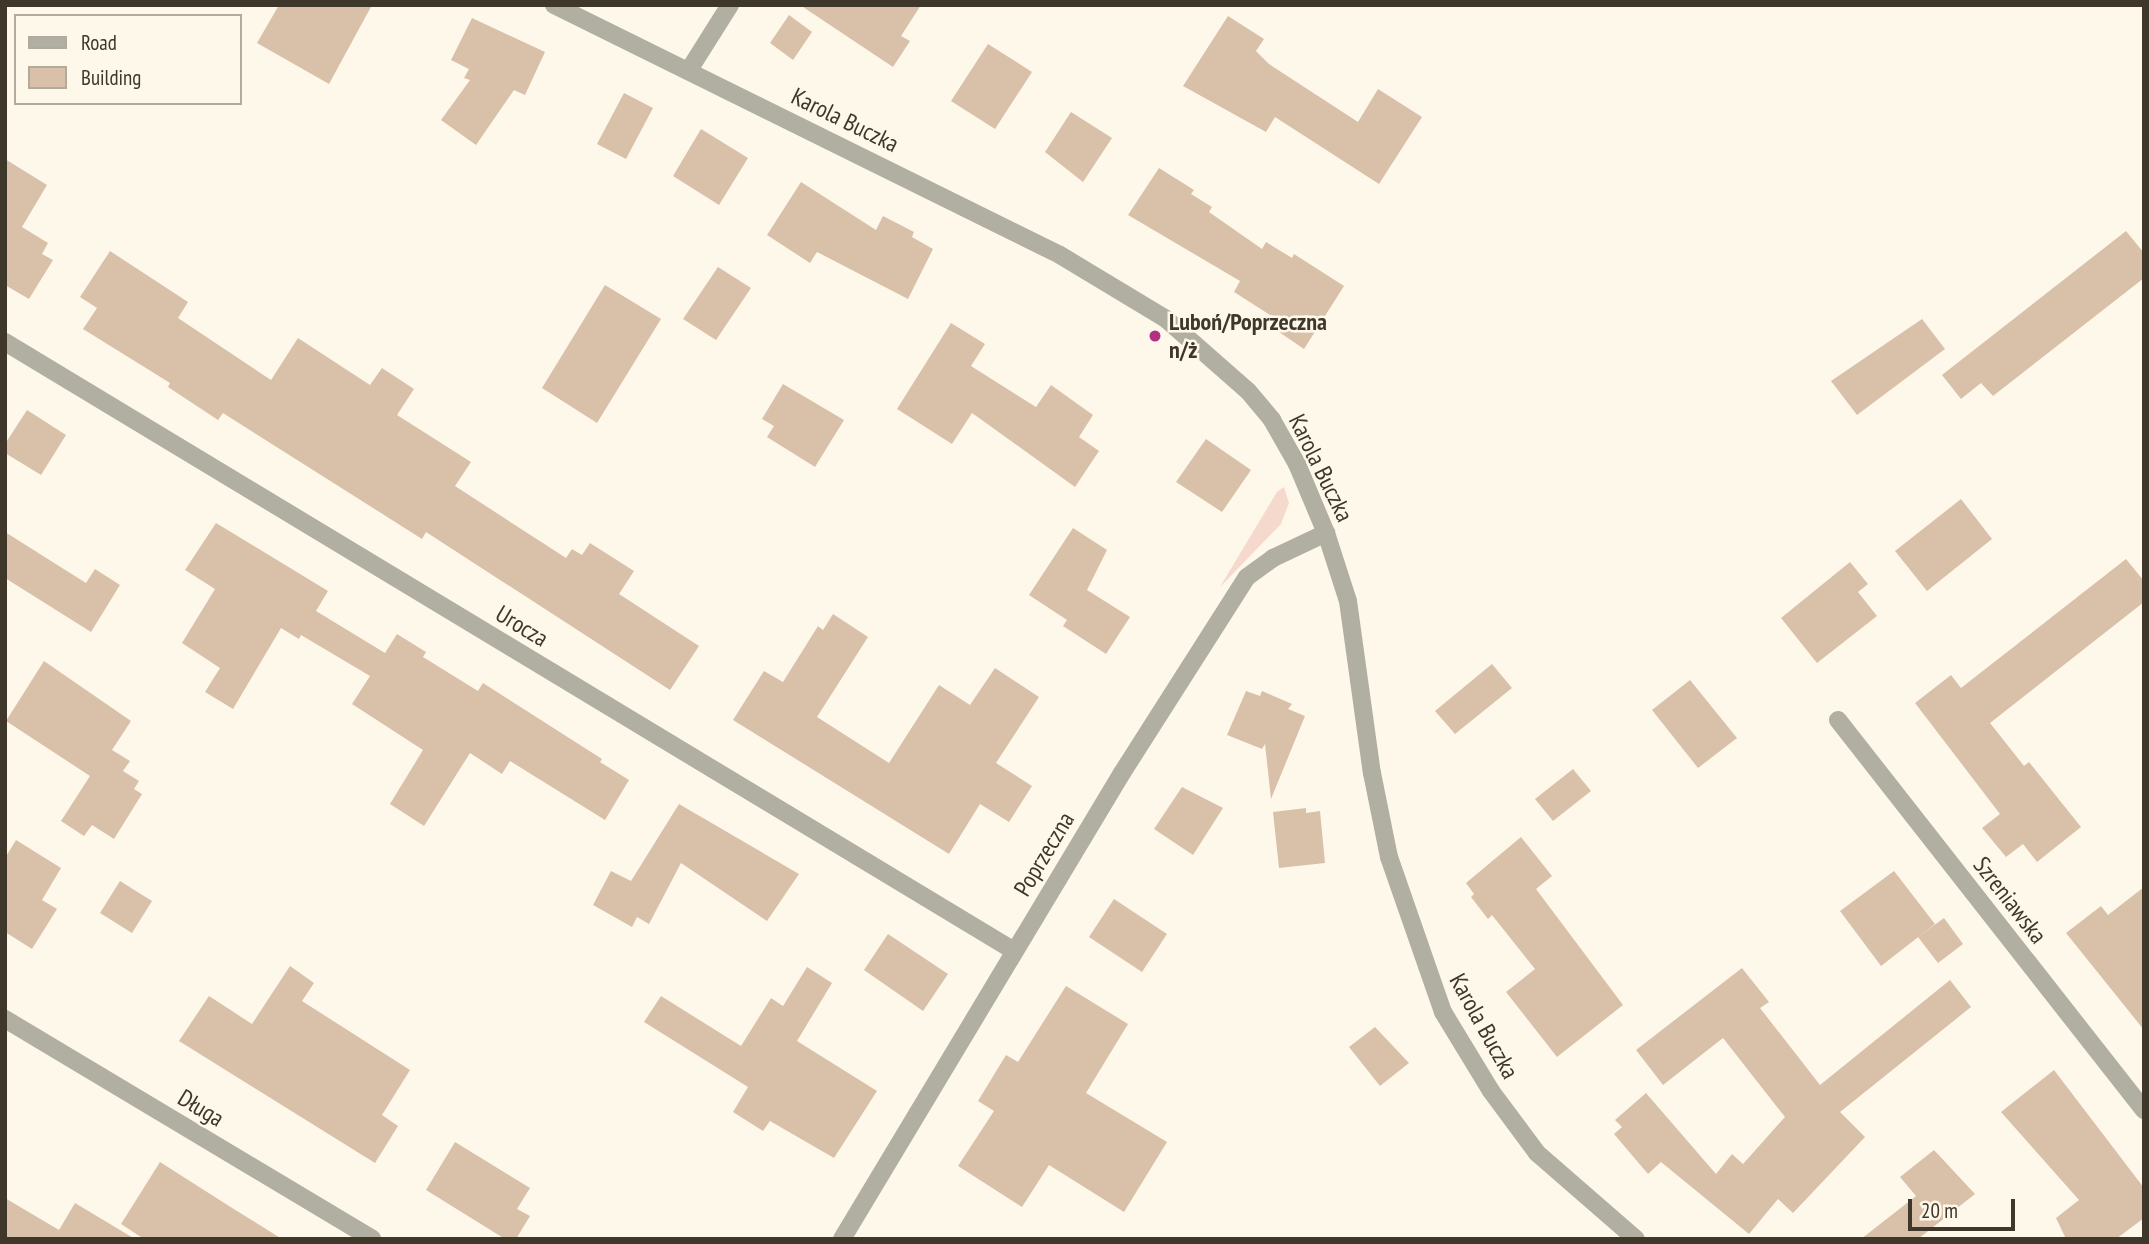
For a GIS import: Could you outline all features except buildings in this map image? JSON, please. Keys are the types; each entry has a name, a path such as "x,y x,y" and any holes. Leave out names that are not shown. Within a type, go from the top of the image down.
{"street":[{"name":"Karola Buczka","path":"554,5 1034,241 1166,319 1223,366 1272,420 1326,533 1348,601 1372,773 1389,857 1443,1012 1491,1091 1537,1153 1636,1239"},
{"path":"689,71 730,5"},
{"name":"Urocza","path":"5,342 1014,951"},
{"name":"Poprzeczna","path":"842,1239 1014,951 1247,578 1273,558 1326,533"},
{"name":"Szreniawska","path":"1838,720 2144,1110"},
{"name":"Długa","path":"5,1019 372,1239"}],"shaded area":[{"path":"1284,487 1289,503 1281,524 1220,587 1277,492"}],"place":[{"name":"Luboń/Poprzeczna n/ż","path":"1155,336"}]}
